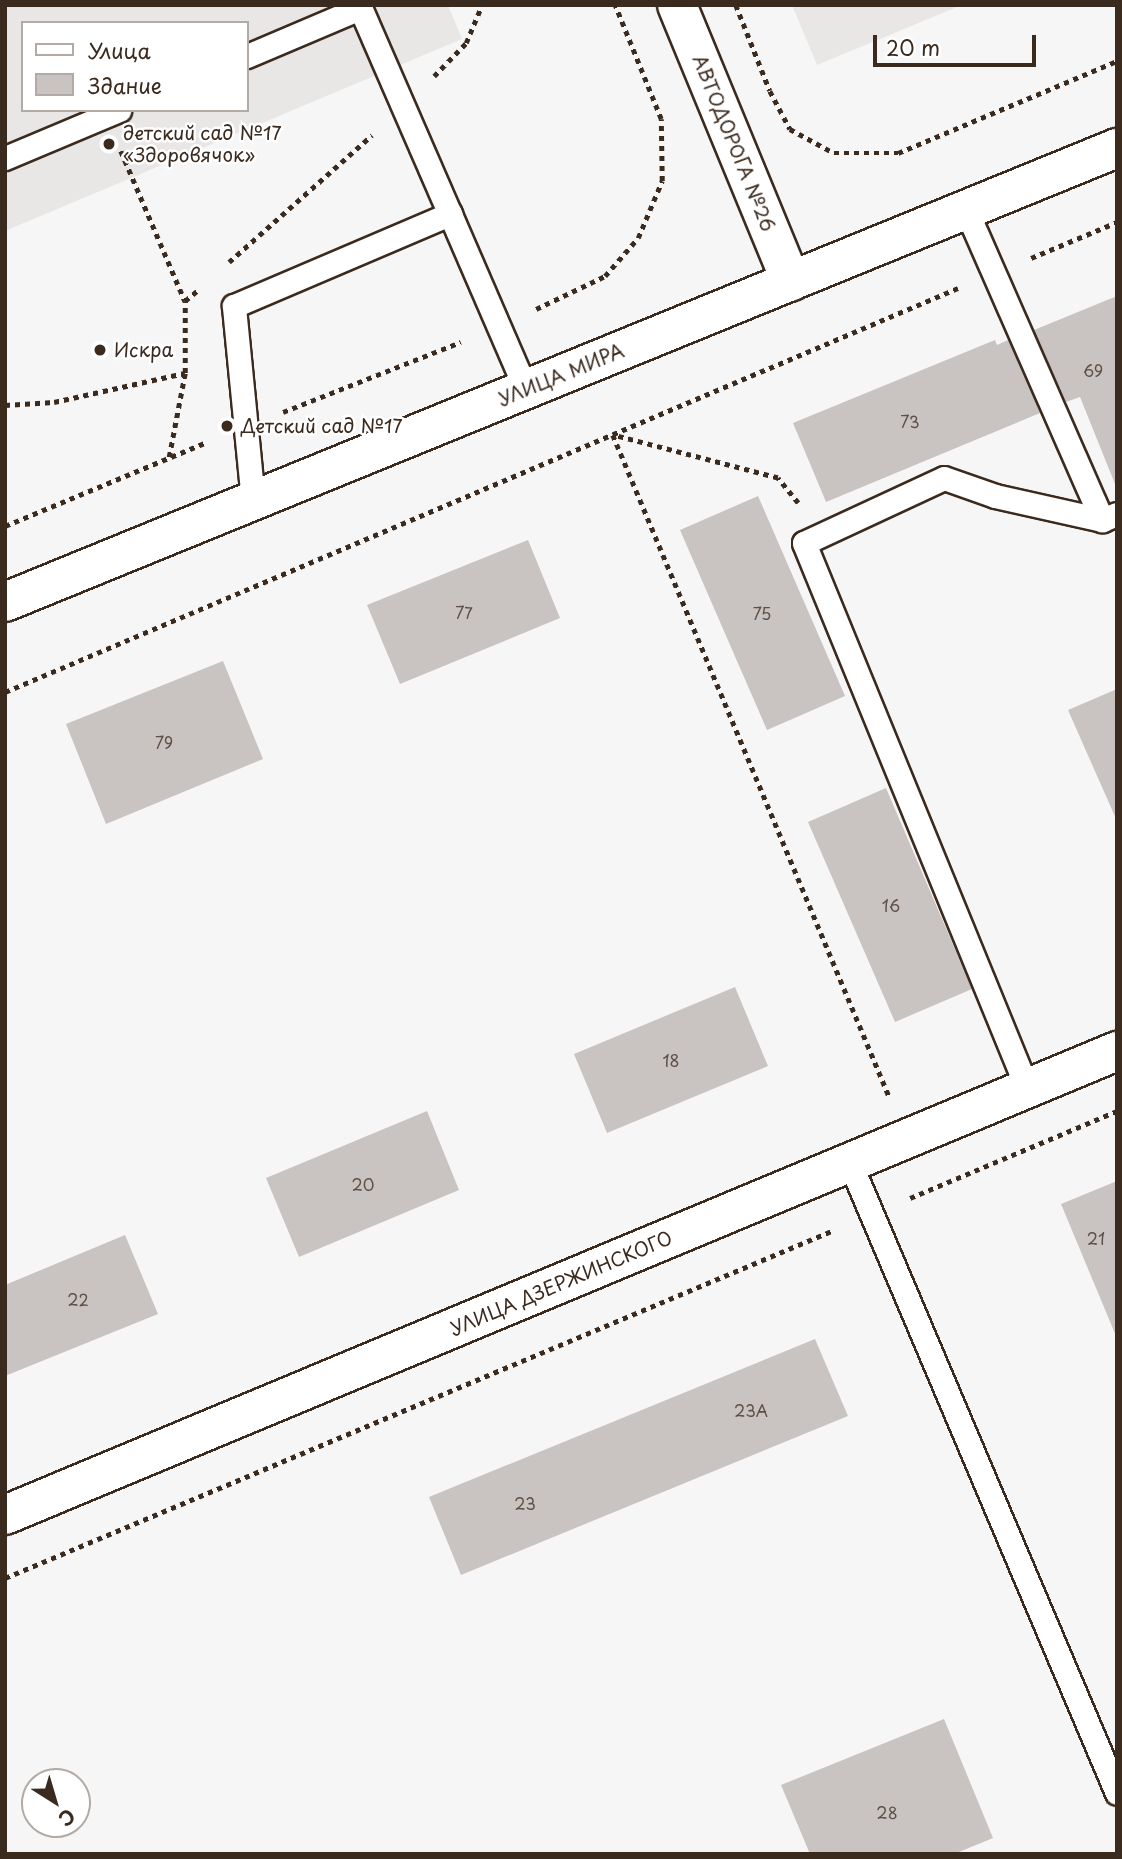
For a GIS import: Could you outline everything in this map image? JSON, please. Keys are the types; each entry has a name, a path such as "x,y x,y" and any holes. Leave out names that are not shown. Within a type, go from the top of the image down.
{"street":[{"name":"АВТОДОРОГА №26","path":"677,5 791,281"},
{"name":"УЛИЦА МИРА","path":"5,602 1117,148"},
{"name":"УЛИЦА ДЗЕРЖИНСКОГО","path":"5,1515 1117,1051"}],"lane":[{"path":"248,56 359,7 527,390"},
{"path":"5,158 112,113"},
{"path":"966,210 993,274 1109,517"},
{"path":"253,501 234,306 450,214"},
{"path":"1027,1088 804,542 944,478 995,496 1109,517"},
{"path":"849,1163 1117,1793"}],"path":[{"path":"226,264 404,107 466,43 482,5"},
{"path":"5,526 499,327 605,276 638,237 662,181 661,119 615,5"},
{"path":"736,5 770,91 790,129 834,153 898,153 1117,61"},
{"path":"112,113 185,301 184,373 169,458"},
{"path":"5,692 1117,222"},
{"path":"185,301 205,283"},
{"path":"5,405 54,402 184,373"},
{"path":"613,435 778,478 824,533"},
{"path":"613,435 907,1139"},
{"path":"5,1578 1117,1111"}],"shaded area":[{"name":"детский сад №17 «Здоровячок»","path":"5,5 448,5 462,39 5,231"},
{"path":"792,5 962,5 817,65"}],"building":[{"path":"1117,296 1115,484 1080,397 1066,402 1034,330"},
{"path":"995,340 997,345 1008,340 1040,413 826,502 793,423"},
{"path":"758,496 845,696 767,730 680,530"},
{"path":"528,540 560,618 400,684 367,605"},
{"path":"223,661 263,759 106,824 66,724"},
{"path":"1117,689 1117,821 1068,710"},
{"path":"886,788 972,989 895,1022 808,822"},
{"path":"735,987 768,1066 607,1133 574,1054"},
{"path":"427,1111 459,1190 299,1257 266,1178"},
{"path":"1117,1181 1117,1336 1116,1336 1061,1204"},
{"path":"125,1235 158,1314 5,1376 5,1285"},
{"path":"815,1339 848,1416 461,1575 429,1497"},
{"path":"944,1719 993,1838 954,1854 810,1854 781,1785"}],"place":[{"name":"детский сад №17 «Здоровячок»","path":"109,144"},
{"name":"Искра","path":"100,350"},
{"name":"Детский сад №17","path":"227,426"}]}
